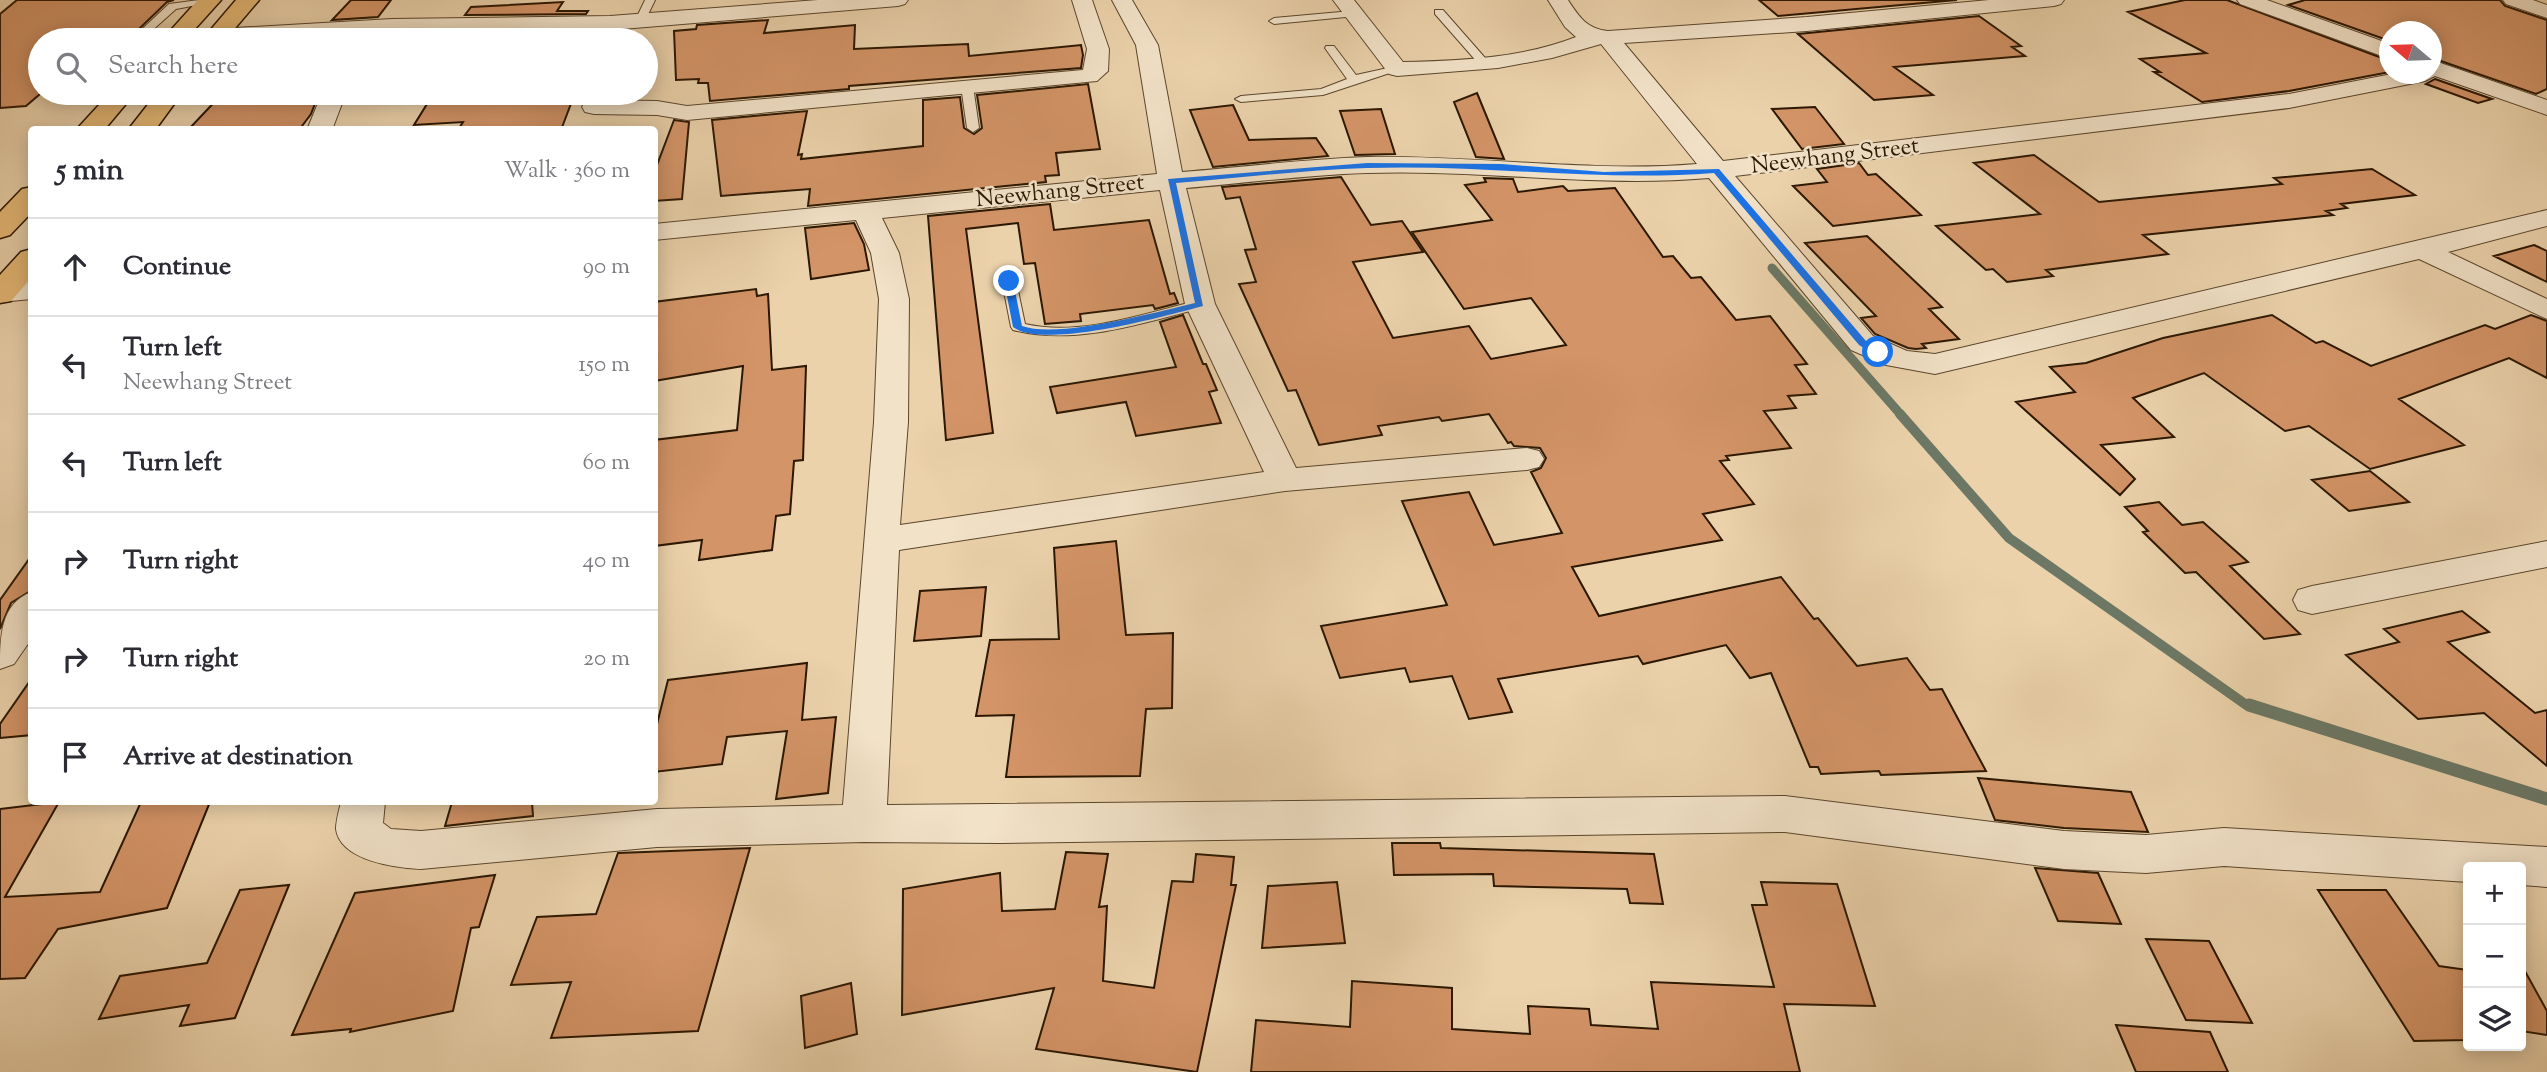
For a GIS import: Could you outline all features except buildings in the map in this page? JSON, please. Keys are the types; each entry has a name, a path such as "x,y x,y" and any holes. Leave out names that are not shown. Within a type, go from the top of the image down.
{"main road":[{"path":"224,28 248,0"},
{"path":"184,28 209,1"},
{"path":"93,126 112,105"},
{"path":"144,126 161,105"},
{"path":"0,293 28,262"}],"street":[{"path":"620,28 640,21 898,0"},
{"path":"634,105 687,113 1089,76 1096,71 1098,49 1082,0"},
{"path":"1122,0 1147,45 1171,181 1200,304 1285,480"},
{"path":"1558,0 1576,30 1601,38 1862,343 1906,362 1935,364 2423,250 2547,218"},
{"path":"1348,7 1397,69 1562,50 1601,38 1807,24 2054,0"},
{"path":"2246,0 2379,48"},
{"path":"2514,0 2547,12"},
{"path":"351,28 392,25 485,28"},
{"path":"2442,74 2547,108"},
{"name":"Neewhang Street","path":"658,232 1171,181 1367,165 1502,167 1604,174 1669,174 1716,170 2288,101 2379,82"},
{"path":"321,126 329,105"},
{"path":"585,126 593,105"},
{"path":"864,824 891,422 894,299 885,253 865,211"},
{"path":"2423,250 2547,310"},
{"path":"0,293 28,290"},
{"path":"881,540 1285,480 1527,459"},
{"path":"2312,600 2547,554"},
{"path":"0,654 28,612"},
{"path":"363,805 359,830 370,841 387,849 421,850 657,828 1785,814 2064,850 2146,854 2224,847 2547,867"}],"lane":[{"path":"640,21 650,0"},
{"path":"149,28 173,6 209,1"},
{"path":"1274,21 1348,7"},
{"path":"1439,12 1482,61"},
{"path":"1330,48 1354,79"},
{"path":"1241,99 1324,92 1340,88 1354,79 1397,69"},
{"path":"967,86 973,128"},
{"path":"1009,281 1018,327 1029,331 1046,333 1122,323 1200,304"}],"waterway":[{"path":"1772,268 1902,416"},
{"path":"1900,414 2009,538 2245,704 2255,707"},
{"path":"2249,705 2547,799"}],"route":[{"path":"1009,281 1018,327 1029,331 1046,333 1122,323 1200,304 1171,181 1367,165 1502,167 1604,174 1669,174 1716,170 1862,343 1878,352"}]}
